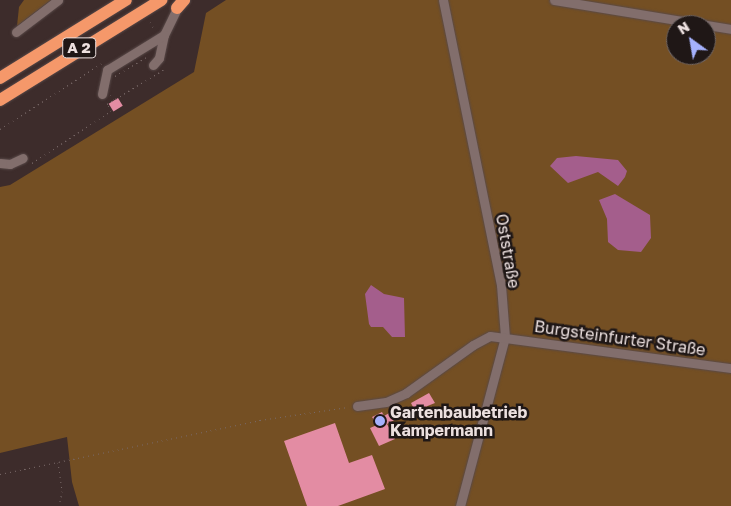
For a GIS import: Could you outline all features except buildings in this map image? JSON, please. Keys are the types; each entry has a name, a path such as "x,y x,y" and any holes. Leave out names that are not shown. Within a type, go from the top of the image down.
{"highway":[{"name":"A 2","path":"0,78 126,0"},
{"name":"A 2","path":"0,100 161,0"}],"street":[{"path":"16,32 58,0"},
{"name":"Oststraße","path":"443,0 501,286 505,337 460,506"},
{"path":"554,0 731,29"},
{"path":"153,65 162,50 164,35 180,4"},
{"path":"106,92 107,70 164,35"},
{"path":"0,163 15,163 23,158"},
{"name":"Burgsteinfurter Straße","path":"357,406 386,402 406,393 473,344 490,336 731,368"}],"path":[{"path":"149,35 156,32 150,22"},
{"path":"113,77 152,55 147,46"},
{"path":"0,129 110,58"},
{"path":"32,163 112,111 107,104 164,70"},
{"path":"106,92 113,101"},
{"path":"0,474 260,420 357,406"},
{"path":"58,462 62,491 59,506"}],"shaded area":[{"path":"24,0 51,0 17,26 19,7"},
{"path":"226,0 731,0 731,506 79,506 72,482 67,437 0,453 0,187 10,185 194,72 206,13"},
{"path":"576,156 618,160 627,171 625,177 618,186 598,172 568,183 550,166 557,158"},
{"path":"615,194 650,215 651,238 641,252 618,250 608,242 607,219 599,200"},
{"path":"371,285 384,294 404,298 405,337 392,337 383,327 371,327 369,324 365,294"}],"place":[{"name":"Gartenbaubetrieb Kampermann","path":"380,421"}]}
